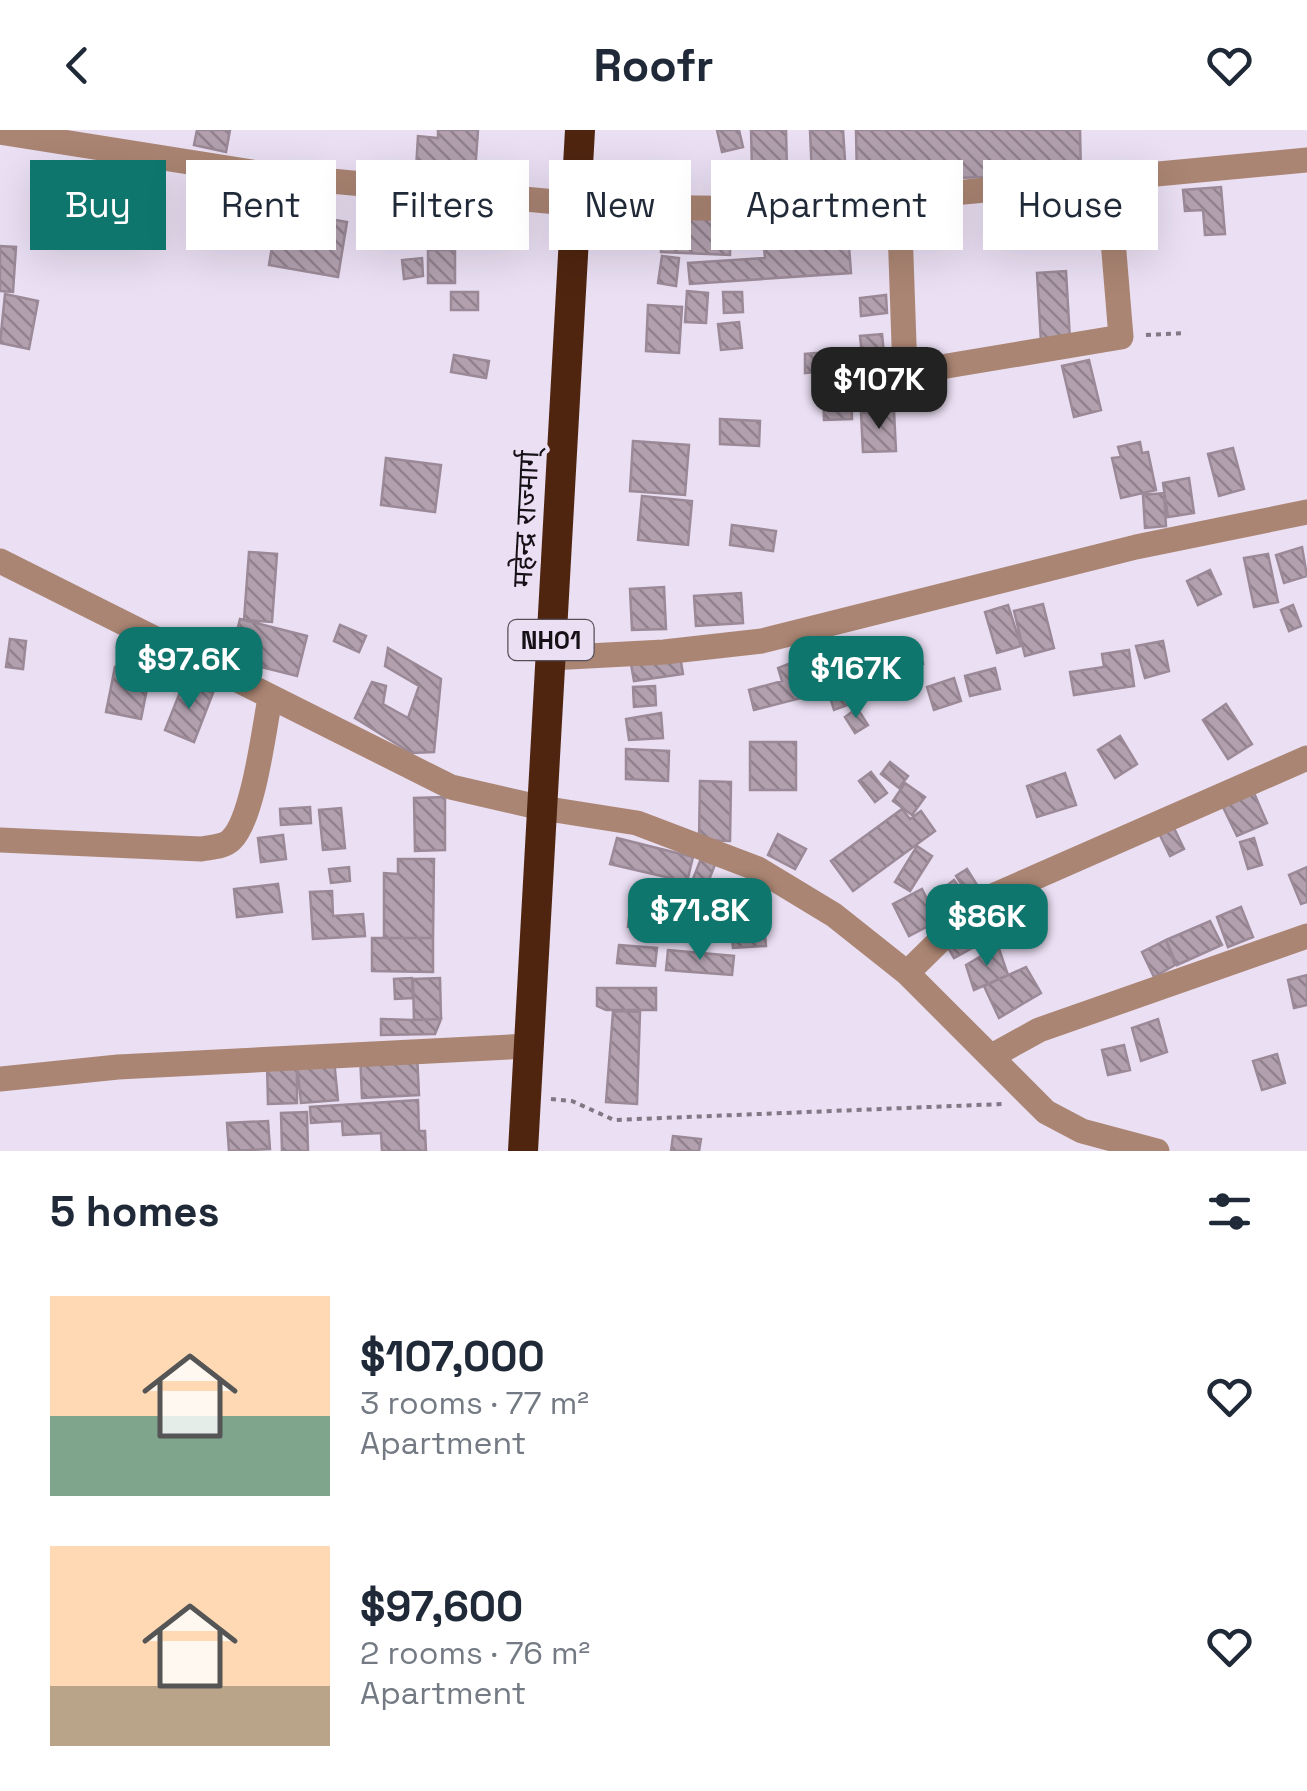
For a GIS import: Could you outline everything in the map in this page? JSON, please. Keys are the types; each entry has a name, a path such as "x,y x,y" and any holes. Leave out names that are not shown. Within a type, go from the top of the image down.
{"highway":[{"name":"महेन्द्र राज्मार्ग्","path":"578,160 580,130"},
{"name":"महेन्द्र राज्मार्ग्","path":"523,1151 573,250"}],"street":[{"path":"0,132 277,176 549,202"},
{"path":"1158,175 1307,160"},
{"path":"901,250 905,373 1121,337 1114,250"},
{"path":"550,658 664,652 762,640 1136,548 1307,512"},
{"path":"0,561 452,787 542,808 637,822 758,869 834,915 907,973 1046,1112 1082,1130 1157,1151"},
{"path":"0,840 201,849 228,844 239,830 251,796 270,698"},
{"path":"907,973 979,902 1307,758"},
{"path":"992,1056 1039,1030 1307,936"},
{"path":"0,1080 118,1067 529,1046"}],"path":[{"path":"1121,337 1186,333"},
{"path":"526,1097 572,1101 614,1120 1037,1102"}],"building":[{"path":"197,130 230,130 226,152 194,145"},
{"path":"438,130 478,130 476,160 417,160 418,136 438,138"},
{"path":"717,130 739,130 743,147 722,152"},
{"path":"751,130 786,130 787,160 752,160"},
{"path":"810,130 843,130 845,160 811,160"},
{"path":"856,130 1080,130 1081,160 983,160 983,177 963,178 963,160 857,160"},
{"path":"1221,187 1225,234 1205,235 1203,210 1185,211 1183,190"},
{"path":"691,216 711,216 711,250 730,250 730,255 661,252 691,250"},
{"path":"336,220 347,222 338,277 269,265 271,250 336,250"},
{"path":"0,246 16,247 13,292 0,291"},
{"path":"428,250 455,250 455,283 428,283"},
{"path":"764,250 849,250 851,273 690,284 688,263 765,258"},
{"path":"662,256 679,258 676,286 658,283"},
{"path":"422,258 423,276 404,279 402,260"},
{"path":"1066,271 1070,340 1041,342 1037,273"},
{"path":"687,291 708,293 706,323 685,322"},
{"path":"451,292 478,292 478,310 451,310"},
{"path":"723,292 742,292 743,312 724,313"},
{"path":"5,294 38,301 29,349 0,343"},
{"path":"886,295 887,313 861,316 860,298"},
{"path":"648,305 682,307 679,353 646,351"},
{"path":"739,322 742,348 721,350 718,324"},
{"path":"882,334 885,363 863,365 860,336"},
{"path":"840,351 841,369 805,373 805,354"},
{"path":"454,355 489,361 486,378 451,372"},
{"path":"1089,360 1101,410 1074,417 1062,366"},
{"path":"851,391 852,419 824,420 823,392"},
{"path":"894,411 896,451 863,452 861,413"},
{"path":"720,419 760,421 759,446 720,444"},
{"path":"633,441 689,445 685,495 630,491"},
{"path":"1140,442 1142,453 1148,452 1156,490 1121,498 1112,458 1121,457 1118,447"},
{"path":"1233,448 1244,489 1219,496 1208,454"},
{"path":"386,458 441,465 435,512 381,505"},
{"path":"1189,478 1194,513 1168,517 1163,483"},
{"path":"1164,493 1166,526 1145,528 1143,495"},
{"path":"642,496 692,501 688,545 638,540"},
{"path":"732,525 776,531 773,551 730,545"},
{"path":"1302,547 1307,576 1284,583 1276,555"},
{"path":"249,552 277,554 272,622 244,620"},
{"path":"1268,554 1278,602 1254,607 1244,558"},
{"path":"1210,570 1221,594 1198,605 1187,581"},
{"path":"664,587 666,629 632,630 630,589"},
{"path":"741,593 743,623 696,626 694,596"},
{"path":"1043,604 1054,648 1025,656 1014,611"},
{"path":"1008,605 1021,646 997,653 985,612"},
{"path":"1293,605 1301,626 1289,631 1281,610"},
{"path":"240,619 307,636 297,676 230,659"},
{"path":"340,625 366,636 359,652 334,641"},
{"path":"10,639 26,641 23,669 6,667"},
{"path":"877,639 889,693 859,700 847,646"},
{"path":"1163,641 1169,671 1145,678 1136,646"},
{"path":"918,646 923,664 893,673 887,655"},
{"path":"388,648 441,679 434,752 411,753 355,718 372,682 386,686 383,704 408,718 419,686 385,666"},
{"path":"1129,650 1134,686 1074,695 1070,672 1104,667 1102,654"},
{"path":"680,656 683,674 634,681 631,664"},
{"path":"796,661 809,696 754,710 749,690 782,681 778,668"},
{"path":"115,667 150,674 141,719 106,712"},
{"path":"847,667 856,702 834,710 823,674"},
{"path":"995,668 1000,689 970,696 965,676"},
{"path":"954,678 961,701 934,710 927,687"},
{"path":"184,682 213,693 194,742 165,730"},
{"path":"655,686 656,705 634,707 633,687"},
{"path":"1226,704 1252,744 1228,759 1203,720"},
{"path":"857,708 868,725 855,733 845,717"},
{"path":"661,713 663,738 629,740 626,719"},
{"path":"1120,736 1137,764 1115,778 1098,750"},
{"path":"750,742 796,742 796,790 750,790"},
{"path":"626,749 669,751 668,781 626,779"},
{"path":"890,762 908,776 899,788 881,774"},
{"path":"871,772 887,793 875,802 859,781"},
{"path":"1065,773 1076,805 1037,817 1027,786"},
{"path":"700,781 731,782 730,841 699,840"},
{"path":"905,783 925,797 912,815 893,801"},
{"path":"1254,793 1267,823 1237,836 1223,807"},
{"path":"445,797 445,850 415,851 414,798"},
{"path":"310,807 311,823 281,825 280,809"},
{"path":"341,808 345,848 323,850 319,810"},
{"path":"902,809 910,819 921,811 935,831 853,891 831,861"},
{"path":"1172,824 1184,849 1170,856 1158,831"},
{"path":"778,834 806,849 795,869 768,855"},
{"path":"283,835 286,859 261,862 258,838"},
{"path":"617,838 693,857 687,882 610,864"},
{"path":"1254,838 1262,865 1248,869 1240,842"},
{"path":"917,846 932,856 910,891 895,882"},
{"path":"702,856 716,862 707,885 693,879"},
{"path":"398,859 434,859 433,938 384,938 384,873 398,874"},
{"path":"349,867 350,881 331,883 329,869"},
{"path":"1307,867 1307,902 1301,904 1289,875"},
{"path":"967,869 979,888 968,895 956,876"},
{"path":"954,880 969,901 951,914 937,893"},
{"path":"278,884 282,912 237,917 234,889"},
{"path":"922,889 938,921 909,936 893,904"},
{"path":"332,891 333,916 363,914 365,936 313,939 310,892"},
{"path":"631,900 718,909 714,937 628,927"},
{"path":"1011,904 1023,930 1014,934 1002,908"},
{"path":"1241,907 1253,937 1228,947 1217,917"},
{"path":"764,920 766,946 733,948 731,922"},
{"path":"1210,921 1222,945 1177,965 1166,940"},
{"path":"962,927 974,947 954,958 943,939"},
{"path":"372,938 433,938 433,972 372,971"},
{"path":"1166,940 1175,965 1154,977 1142,952"},
{"path":"619,945 657,948 655,966 617,963"},
{"path":"998,946 1008,975 974,990 966,965"},
{"path":"668,950 734,956 732,975 666,970"},
{"path":"1026,967 1041,993 999,1018 984,986"},
{"path":"1307,975 1307,1005 1294,1008 1288,980"},
{"path":"412,978 413,998 395,999 394,979"},
{"path":"440,978 441,1019 414,1020 413,979"},
{"path":"597,988 656,988 656,1010 606,1010 597,1006"},
{"path":"613,1012 640,1012 637,1104 606,1102"},
{"path":"381,1019 441,1019 435,1034 381,1035"},
{"path":"1158,1019 1167,1052 1141,1061 1132,1028"},
{"path":"1124,1045 1130,1070 1108,1075 1102,1050"},
{"path":"417,1053 419,1095 362,1098 360,1054"},
{"path":"1277,1054 1285,1083 1262,1090 1253,1061"},
{"path":"334,1060 338,1100 301,1103 297,1063"},
{"path":"297,1063 297,1103 268,1104 267,1064"},
{"path":"418,1100 419,1131 425,1131 426,1151 382,1151 381,1133 343,1135 342,1121 311,1123 310,1107"},
{"path":"307,1112 308,1151 282,1151 281,1113"},
{"path":"268,1121 270,1149 229,1151 227,1123"},
{"path":"673,1136 701,1139 699,1151 671,1151"}]}
